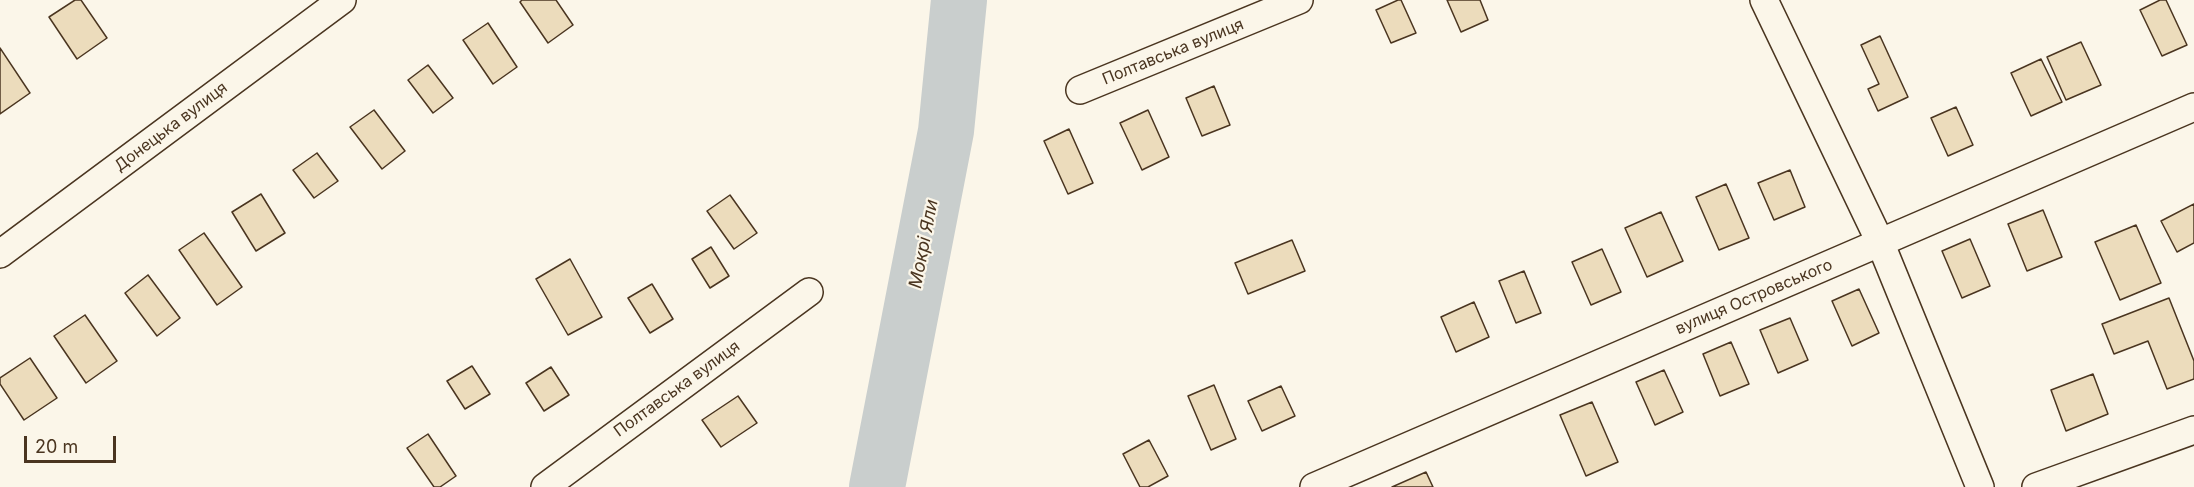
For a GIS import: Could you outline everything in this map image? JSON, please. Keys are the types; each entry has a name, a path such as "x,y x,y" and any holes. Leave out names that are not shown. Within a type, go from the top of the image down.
{"street":[{"name":"Донецька вулиця","path":"0,255 342,0"},
{"name":"Полтавська вулиця","path":"1080,90 1299,0"},
{"path":"1764,0 1880,242 1980,487"},
{"name":"вулиця Островського","path":"1314,487 2194,107"},
{"name":"Полтавська вулиця","path":"545,487 809,292"},
{"path":"2036,487 2194,430"}],"building":[{"path":"75,0 81,0 107,38 77,59 49,17"},
{"path":"522,0 556,0 573,25 548,43 520,2"},
{"path":"1401,0 1416,33 1391,43 1376,10"},
{"path":"1447,0 1480,0 1488,20 1461,32"},
{"path":"2160,0 2166,0 2187,45 2162,56 2140,10"},
{"path":"488,23 517,67 493,84 463,40"},
{"path":"1880,36 1908,97 1878,111 1868,89 1879,84 1861,45"},
{"path":"2081,42 2101,85 2066,100 2047,57"},
{"path":"0,48 30,93 0,114"},
{"path":"2041,59 2062,102 2031,116 2011,73"},
{"path":"428,65 453,98 433,113 408,80"},
{"path":"1214,86 1230,125 1202,136 1186,98"},
{"path":"1956,107 1973,145 1948,156 1931,118"},
{"path":"374,110 405,151 382,169 350,127"},
{"path":"1148,110 1169,157 1142,170 1120,123"},
{"path":"1069,129 1093,183 1068,194 1044,141"},
{"path":"317,153 338,181 314,198 293,170"},
{"path":"1790,170 1805,207 1774,220 1758,183"},
{"path":"1726,184 1749,238 1719,250 1696,197"},
{"path":"261,194 285,233 256,251 232,212"},
{"path":"730,195 757,233 734,249 707,211"},
{"path":"2194,204 2194,243 2177,252 2161,221"},
{"path":"2043,210 2062,257 2027,271 2008,224"},
{"path":"1661,212 1683,261 1647,277 1625,228"},
{"path":"2136,225 2161,283 2120,300 2095,242"},
{"path":"204,233 242,287 217,305 179,250"},
{"path":"1970,239 1990,286 1962,298 1942,251"},
{"path":"1292,240 1305,271 1248,294 1235,263"},
{"path":"711,247 729,276 710,288 692,259"},
{"path":"1602,249 1621,292 1591,305 1572,262"},
{"path":"570,259 602,317 568,335 536,279"},
{"path":"1524,271 1541,313 1516,323 1499,281"},
{"path":"148,275 180,318 157,336 125,293"},
{"path":"652,284 673,319 650,333 628,298"},
{"path":"1859,289 1879,333 1852,346 1832,301"},
{"path":"2169,298 2194,361 2194,379 2167,389 2148,341 2114,354 2102,324"},
{"path":"1474,302 1489,337 1456,352 1441,317"},
{"path":"85,315 117,361 86,383 54,336"},
{"path":"1790,318 1808,360 1778,373 1760,330"},
{"path":"1731,342 1749,384 1720,396 1703,354"},
{"path":"30,358 57,398 24,420 0,384 0,378"},
{"path":"472,366 490,394 465,409 447,381"},
{"path":"551,367 569,395 544,411 526,383"},
{"path":"1664,370 1683,412 1655,425 1636,382"},
{"path":"2093,374 2108,414 2066,431 2051,390"},
{"path":"1214,385 1236,439 1211,450 1188,396"},
{"path":"1281,386 1295,416 1262,431 1248,401"},
{"path":"738,396 757,423 721,447 702,420"},
{"path":"1592,402 1618,462 1586,476 1560,415"},
{"path":"428,434 456,476 440,487 434,487 407,448"},
{"path":"1149,440 1168,476 1148,487 1140,487 1123,454"},
{"path":"1426,472 1433,487 1392,487"}],"waterway":[{"name":"Мокрі Яли","path":"877,487 946,131 959,0"}]}
